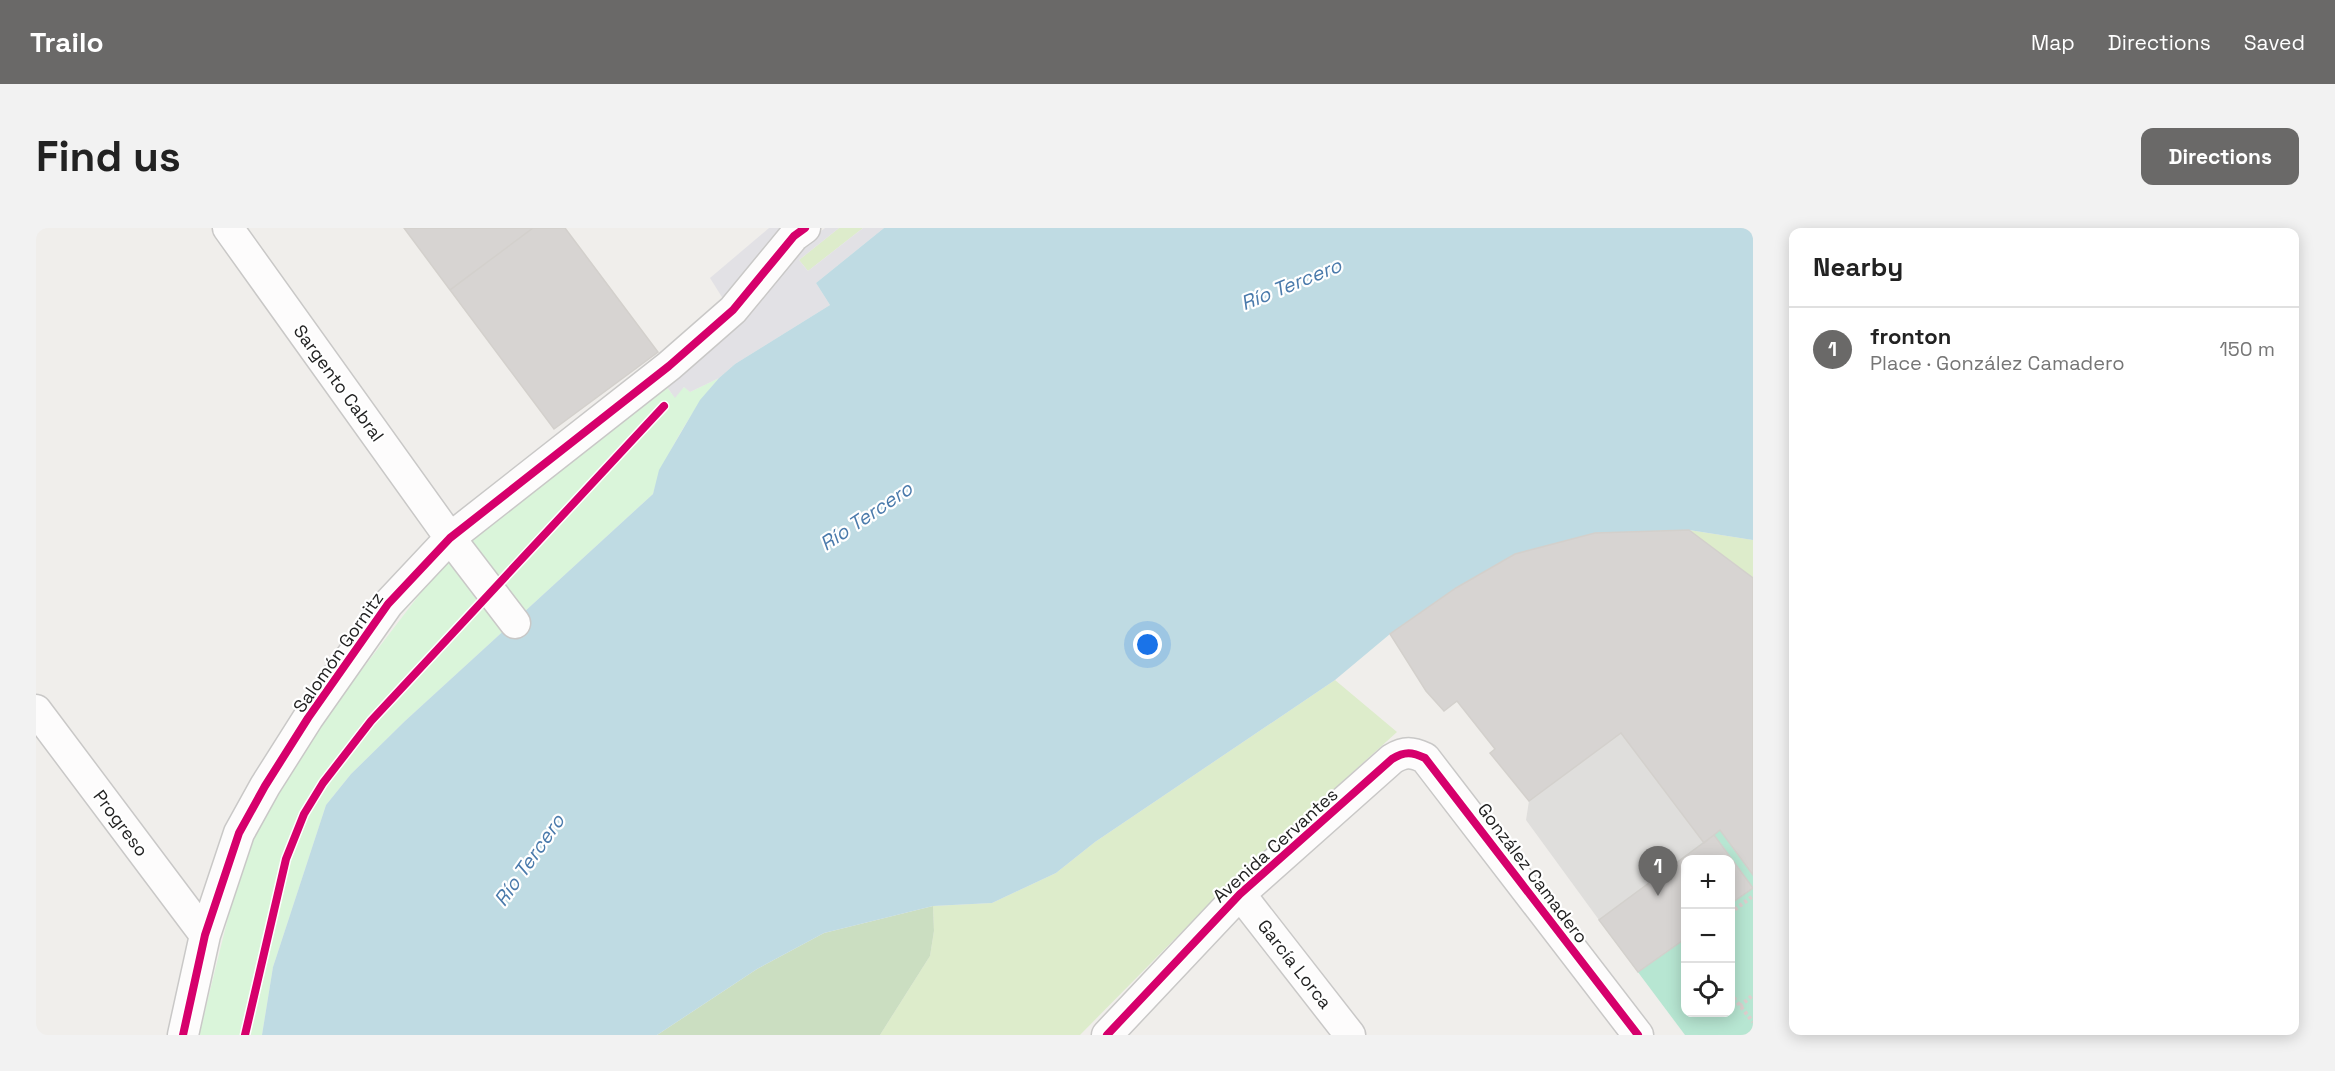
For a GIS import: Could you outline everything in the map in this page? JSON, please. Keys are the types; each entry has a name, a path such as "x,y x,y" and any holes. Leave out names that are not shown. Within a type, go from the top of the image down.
{"street":[{"name":"Sargento Cabral","path":"228,228 450,538 514,623"},
{"name":"Salomón Gornitz","path":"183,1035 205,935 239,833 265,786 388,604 450,538 677,359 733,310 766,274 794,236 805,228"},
{"name":"Progreso","path":"39,720 205,935"},
{"name":"González Camadero","path":"1392,759 1402,753 1414,753 1425,758 1638,1035"},
{"name":"Avenida Cervantes","path":"1107,1035 1240,894 1392,759"},
{"name":"García Lorca","path":"1240,894 1350,1035"}],"path":[{"path":"1735,910 1753,896"},
{"path":"1740,1006 1753,995"},
{"path":"1735,999 1753,1022"}],"shaded area":[{"path":"769,228 786,228 725,302 710,278"},
{"path":"825,228 839,228 799,260 808,271 863,228 884,228 816,283 830,305 735,364 719,378 690,392 684,387 675,398 664,383 802,247"},
{"path":"1621,733 1704,843 1688,855 1681,855 1681,860 1599,920 1526,820 1529,801"}],"green space":[{"path":"839,228 863,228 808,271 799,260"},
{"path":"719,378 680,433 653,494 405,721 351,774 326,805 273,967 262,1035 199,1035 245,849 308,740 429,582 453,557 664,383 672,394 685,387 690,392"},
{"path":"1689,530 1753,540 1753,578"},
{"path":"1335,680 1397,732 1227,886 1080,1035 880,1035 930,956 934,931 933,906 992,903 1056,873 1095,842"},
{"path":"1720,830 1753,875 1753,1035 1685,1035 1599,920 1681,859 1681,1017 1735,1017 1735,855 1686,855"},
{"path":"933,906 934,931 930,956 880,1035 657,1035 757,969 824,933"}],"water":[{"name":"Río Tercero","path":"884,228 1753,228 1753,540 1689,530 1595,533 1515,554 1456,588 1390,634 1335,680 1095,842 1056,873 992,903 933,906 824,933 757,969 657,1035 262,1035 273,967 326,805 351,774 405,721 653,494 659,470 700,400 719,378 735,364 830,305 816,283"}],"building":[{"path":"404,228 533,228 450,290"},
{"path":"533,228 565,228 658,352 554,429 450,290"},
{"path":"1689,530 1753,578 1753,875 1720,830 1704,843 1621,733 1529,801 1490,753 1495,749 1457,701 1444,711 1426,691 1390,634 1456,588 1515,554 1595,533"},
{"path":"1714,835 1729,855 1687,855"},
{"path":"1681,859 1681,942 1638,972 1599,920"},
{"path":"1735,864 1753,888 1735,901"}],"cycle path":[{"path":"183,1035 205,935 239,833 265,786 308,718 388,604 450,538 669,366 733,310 794,236 805,228"},
{"path":"245,1035 286,859 304,814 323,783 371,721 664,406"},
{"path":"1107,1035 1240,894 1392,759 1408,753 1425,758 1638,1035"}],"place":[{"name":"fronton","path":"1658,896"}]}
